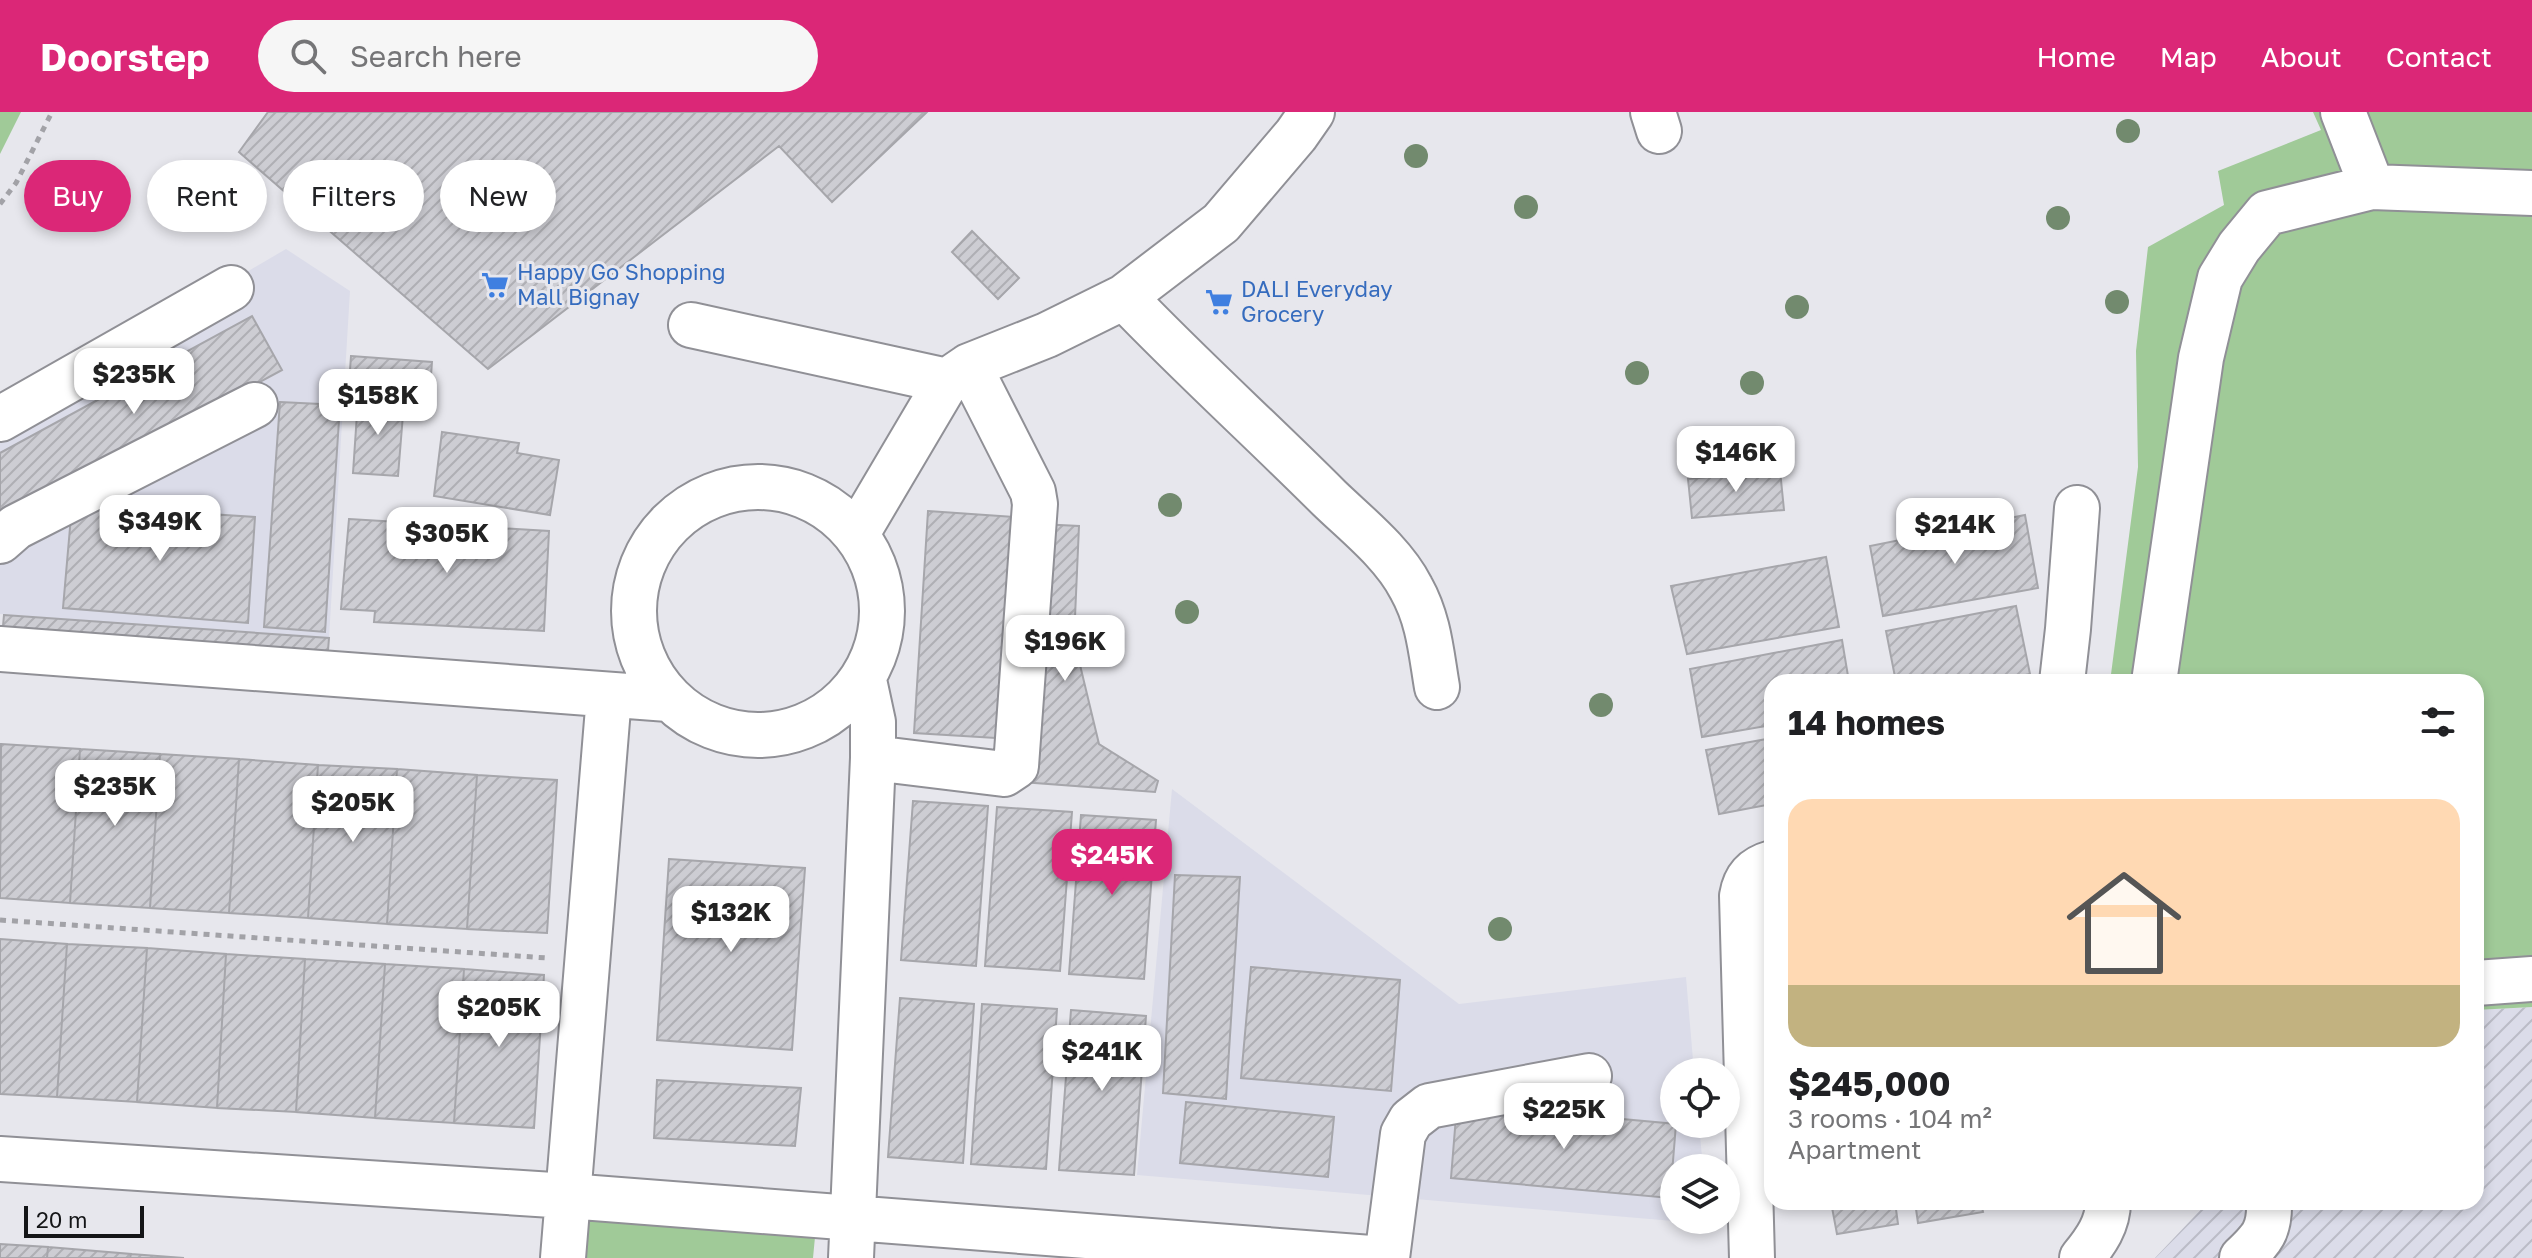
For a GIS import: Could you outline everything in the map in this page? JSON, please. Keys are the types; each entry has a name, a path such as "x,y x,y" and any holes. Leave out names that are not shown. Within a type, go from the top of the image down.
{"street":[{"path":"856,535 958,374 1124,297 1221,223 1312,112"},
{"path":"2343,112 2372,187"},
{"path":"2155,674 2201,358 2220,278 2239,247 2267,213 2372,187 2532,193"},
{"path":"0,419 231,288"},
{"path":"1124,297 1391,560 1410,584 1423,612 1431,641 1437,687"},
{"path":"691,325 958,374 1033,492 1035,504 1016,766 1004,774 873,758"},
{"path":"0,541 16,527 255,405"},
{"path":"766,486 809,496 846,520 871,556 883,597 881,640 864,680 834,711 795,731 748,734 713,728 668,699 653,679 637,643 633,604 641,565 662,531 691,506 727,490 766,486"},
{"path":"2063,674 2077,508"},
{"path":"0,649 668,699"},
{"path":"853,1239 873,758 873,722 864,680"},
{"path":"563,1258 609,696"},
{"path":"1752,1258 1742,896 1745,882 1753,872 1764,867"},
{"path":"2484,982 2532,979"},
{"path":"1387,1258 1403,1134 1411,1120 1429,1106 1589,1076"},
{"path":"0,1159 568,1196 853,1239 1371,1258"},
{"path":"2082,1258 2097,1239 2108,1210"},
{"path":"2242,1258 2262,1239 2270,1221 2269,1210"}],"path":[{"path":"0,204 16,183 52,112"},
{"path":"0,920 588,961"}],"shaded area":[{"path":"286,249 350,291 329,638 0,614 0,416"},
{"path":"1172,789 1459,1004 1686,977 1693,1058 1660,1058 1660,1138 1700,1138 1702,1154 1660,1154 1660,1220 1137,1175"},
{"path":"2532,1007 2532,1258 2155,1258 2200,1210 2484,1210 2484,1010"}],"green space":[{"path":"0,112 21,112 0,154"},
{"path":"2313,112 2532,112 2532,1007 2484,1010 2484,674 2111,674 2138,467 2136,351 2148,247 2224,205 2218,171 2321,130"},
{"path":"582,1216 815,1237 813,1258 579,1258"}],"building":[{"name":"Happy Go Shopping Mall Bignay","path":"268,112 927,112 832,202 779,146 488,369 331,232 424,232 424,160 283,160 283,190 267,176 267,160 248,160 239,152"},
{"path":"972,231 1019,278 998,299 952,252"},
{"path":"252,316 282,370 0,523 0,453"},
{"path":"351,356 432,362 429,403 348,398"},
{"path":"358,399 404,402 398,476 353,473"},
{"path":"280,402 340,405 325,632 264,627"},
{"path":"442,432 519,443 517,453 559,460 550,515 434,496"},
{"path":"1780,470 1784,510 1692,518 1688,479"},
{"path":"72,505 255,517 248,623 63,608"},
{"path":"928,511 1028,518 1012,739 914,733"},
{"path":"2025,515 2038,588 1883,616 1870,546"},
{"path":"349,519 549,531 544,631 374,622 375,611 341,609"},
{"path":"1039,524 1079,526 1074,640 1099,744 1158,781 1155,792 1022,782"},
{"path":"1826,557 1839,627 1687,654 1671,586"},
{"path":"2016,606 2030,674 1894,674 1886,631"},
{"path":"4,615 329,638 327,663 2,637"},
{"path":"1842,640 1848,674 1764,674 1764,726 1702,737 1690,669"},
{"path":"1764,739 1764,806 1719,814 1706,750"},
{"path":"1,744 80,749 70,903 0,898"},
{"path":"80,749 160,754 150,908 70,903"},
{"path":"160,754 239,759 229,913 150,908"},
{"path":"239,759 318,765 308,918 229,913"},
{"path":"318,765 397,769 387,924 308,918"},
{"path":"397,769 477,775 467,929 387,924"},
{"path":"477,775 557,780 547,933 467,929"},
{"path":"913,801 988,806 976,966 901,960"},
{"path":"997,807 1072,812 1060,971 985,966"},
{"path":"1081,815 1156,820 1144,979 1069,974"},
{"path":"669,859 805,868 792,1050 657,1040"},
{"path":"1175,875 1240,877 1226,1099 1163,1093"},
{"path":"0,939 67,944 57,1097 0,1094"},
{"path":"67,944 147,948 137,1102 57,1097"},
{"path":"147,948 226,954 217,1108 137,1102"},
{"path":"226,954 305,959 296,1112 217,1108"},
{"path":"305,959 385,964 375,1118 296,1112"},
{"path":"385,964 464,969 454,1123 375,1118"},
{"path":"1251,967 1400,980 1391,1091 1241,1078"},
{"path":"464,969 544,975 534,1128 454,1123"},
{"path":"900,998 974,1004 963,1163 888,1157"},
{"path":"982,1004 1057,1009 1046,1169 971,1164"},
{"path":"1071,1010 1146,1016 1134,1175 1059,1170"},
{"path":"657,1080 801,1088 795,1146 654,1138"},
{"path":"1186,1102 1334,1117 1328,1177 1180,1163"},
{"path":"1457,1104 1660,1123 1660,1138 1675,1138 1674,1154 1660,1154 1660,1197 1451,1178"},
{"path":"1832,1210 1896,1210 1898,1224 1837,1234"},
{"path":"1916,1210 1983,1212 1918,1223"},
{"path":"0,1244 48,1247 47,1258 0,1258"},
{"path":"48,1247 131,1254 130,1258 47,1258"},
{"path":"131,1254 184,1258 130,1258"}],"place":[{"name":"Happy Go Shopping Mall Bignay","path":"495,285"},
{"name":"DALI Everyday Grocery","path":"1219,302"}]}
